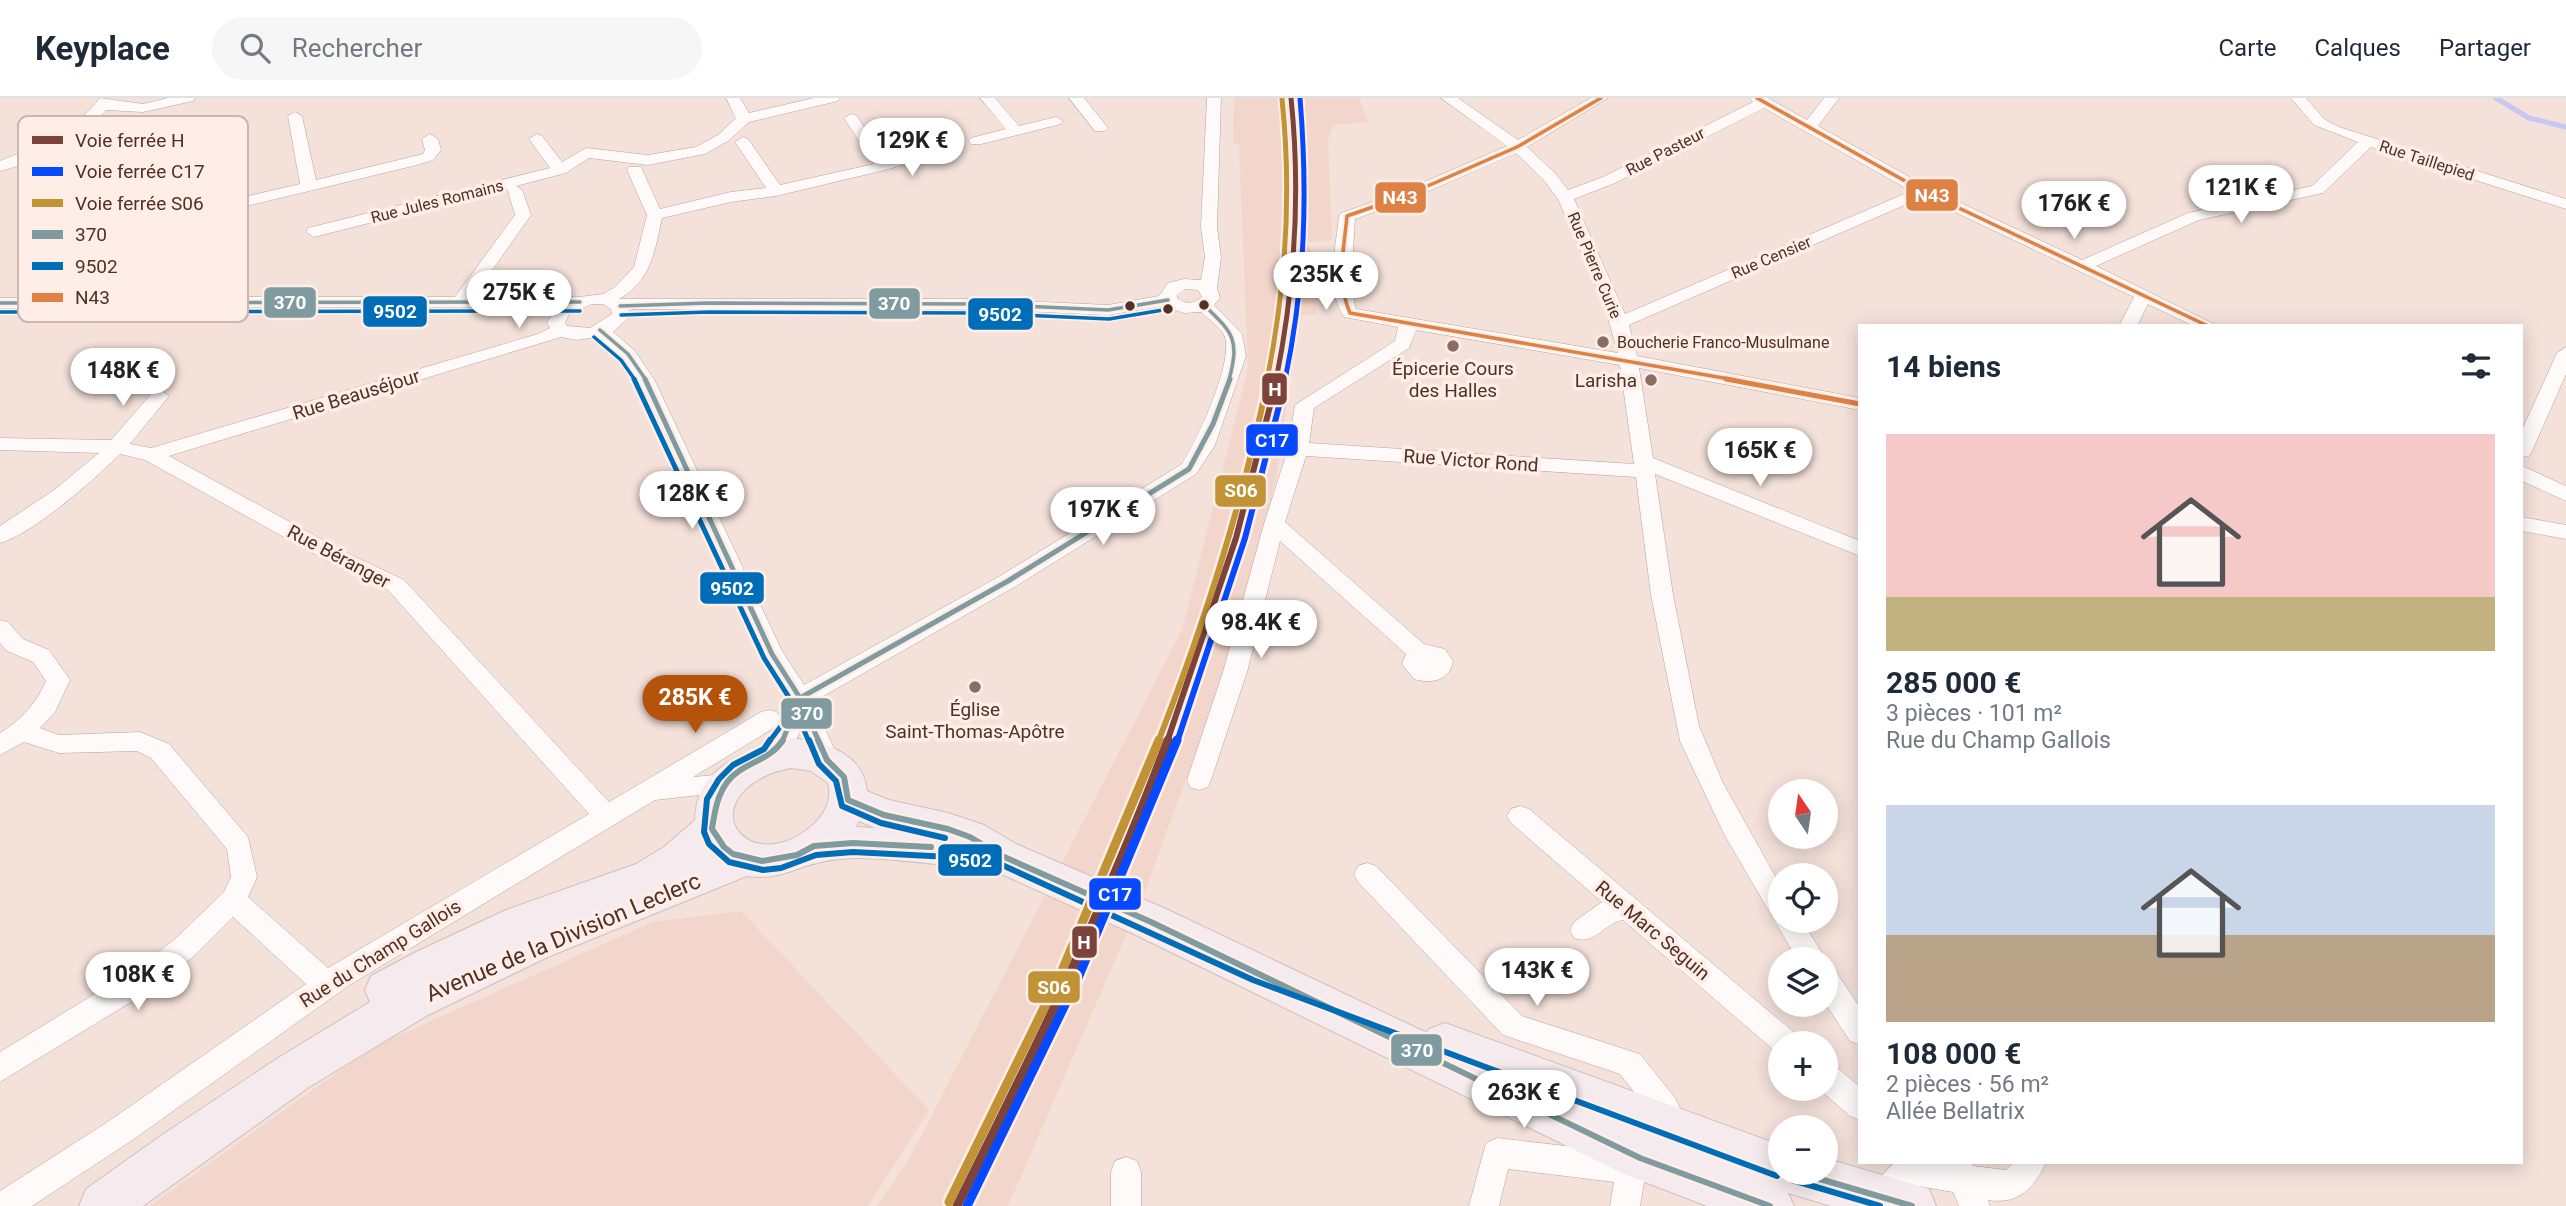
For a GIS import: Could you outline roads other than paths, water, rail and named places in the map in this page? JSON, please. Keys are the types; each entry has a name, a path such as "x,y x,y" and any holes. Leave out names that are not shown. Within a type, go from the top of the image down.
{"main road":[{"path":"814,846 830,833 842,817 848,800 844,776 827,760 810,754 791,752 770,756 738,772 726,784 715,802 730,847 779,859 814,846 853,843 894,843 1002,856"},
{"path":"848,800 884,815 970,837 1002,856 1770,1206"},
{"name":"Avenue de la Division Leclerc","path":"95,1206 218,1100 314,1033 431,965 551,911 650,876 678,859 730,847"},
{"name":"Avenue de la Division Leclerc","path":"103,1206 270,1088 414,1000 542,941 730,847"},
{"path":"1644,1150 1768,1166"},
{"path":"1830,1185 1880,1203"}],"street":[{"path":"88,116 105,101 143,108 188,98"},
{"path":"733,98 744,119 833,98"},
{"path":"987,98 1016,131"},
{"path":"1076,98 1100,128"},
{"path":"248,303 975,304 1108,310 1168,300 1181,308 1203,292 1213,257 1209,227 1214,98"},
{"name":"Rue Pierre Curie","path":"1448,98 1517,147 1548,174 1576,216 1619,323 1628,360 1637,402 1667,631 1692,740 1768,888"},
{"path":"1601,98 1517,147 1406,195 1347,216 1343,292 1345,309 1350,313 1408,324 1628,360 1858,404"},
{"path":"1809,127 1832,98"},
{"name":"Rue Taillepied","path":"2298,98 2319,122 2368,141 2566,204"},
{"path":"1760,100 1923,191 2205,324"},
{"name":"Rue Pasteur","path":"1565,197 1609,180 1760,100"},
{"path":"295,116 309,187"},
{"path":"851,118 883,166"},
{"name":"Rue Jules Romains","path":"314,232 560,170 586,153 648,160 699,151 723,138 744,119"},
{"path":"976,141 1056,121"},
{"path":"248,201 428,157 433,150 430,139"},
{"path":"537,139 560,170"},
{"path":"2082,266 2194,216 2317,190 2368,141"},
{"path":"743,142 776,191"},
{"path":"655,215 731,197 776,191 883,166 929,152"},
{"path":"0,166 18,160"},
{"path":"492,304 582,335 600,330 618,319 613,303 621,290 642,268 655,215 635,170"},
{"path":"459,304 523,215 514,190"},
{"name":"Rue Censier","path":"1619,323 1923,191"},
{"path":"770,756 789,730 800,698 1008,581 1189,468 1205,445 1237,356 1233,334 1203,292 1174,287 1168,294 1168,300"},
{"path":"2128,324 2144,295"},
{"path":"558,327 562,311 580,302"},
{"path":"0,303 18,303"},
{"path":"1199,780 1236,672 1273,524 1297,449 1306,405 1403,344 1408,324"},
{"name":"Rue Beauséjour","path":"151,456 544,338 558,327"},
{"path":"600,330 628,354 645,379 772,654 800,698 827,760"},
{"path":"2523,450 2566,353"},
{"path":"0,536 28,518 117,447 160,396"},
{"name":"Rue Béranger","path":"0,443 117,447 151,456 396,585 605,815"},
{"name":"Rue Victor Rond","path":"1297,449 1644,466"},
{"path":"1644,466 1858,548"},
{"path":"2523,472 2566,494"},
{"path":"1273,524 1420,653"},
{"path":"2523,524 2566,532"},
{"path":"0,628 15,645 41,656 58,680 47,706 21,732 0,745"},
{"name":"Rue du Champ Gallois","path":"4,1206 120,1131 326,984 769,719"},
{"path":"0,1068 152,974 185,947 233,900 244,877 239,845 160,751 140,741 59,744 21,732"},
{"path":"645,791 726,784"},
{"name":"Rue Marc Seguin","path":"1520,816 1772,1031"},
{"path":"1367,874 1513,1026 1630,1064 1665,1108 1644,1150 1625,1206"},
{"path":"233,900 326,984"},
{"path":"1584,930 1608,911 1628,908"},
{"path":"1838,999 1858,1029"},
{"path":"1838,1087 1858,1104"},
{"path":"1484,1206 1497,1153 1644,1150"},
{"path":"1880,1203 1893,1184 1906,1173 1922,1170 1963,1182 2009,1185 2026,1171 2030,1164"},
{"path":"1126,1172 1126,1206"}],"waterway":[{"path":"2496,98 2529,118 2566,127"}],"rail line":[{"name":"H","path":"957,1206 1068,978 1136,823 1196,664 1236,538 1273,399 1289,305 1297,196 1291,98"},
{"name":"C17","path":"967,1206 1078,978 1145,823 1205,664 1245,538 1282,399 1298,305 1306,196 1300,98"},
{"name":"S06","path":"949,1202 1025,1050 1129,817 1189,658 1229,532 1254,442 1281,303 1288,196 1282,99"}],"place":[{"name":"Boucherie Franco-Musulmane","path":"1603,342"},
{"name":"Épicerie Cours des Halles","path":"1453,346"},
{"name":"Larisha","path":"1651,380"},
{"name":"Église Saint-Thomas-Apôtre","path":"975,687"}]}
